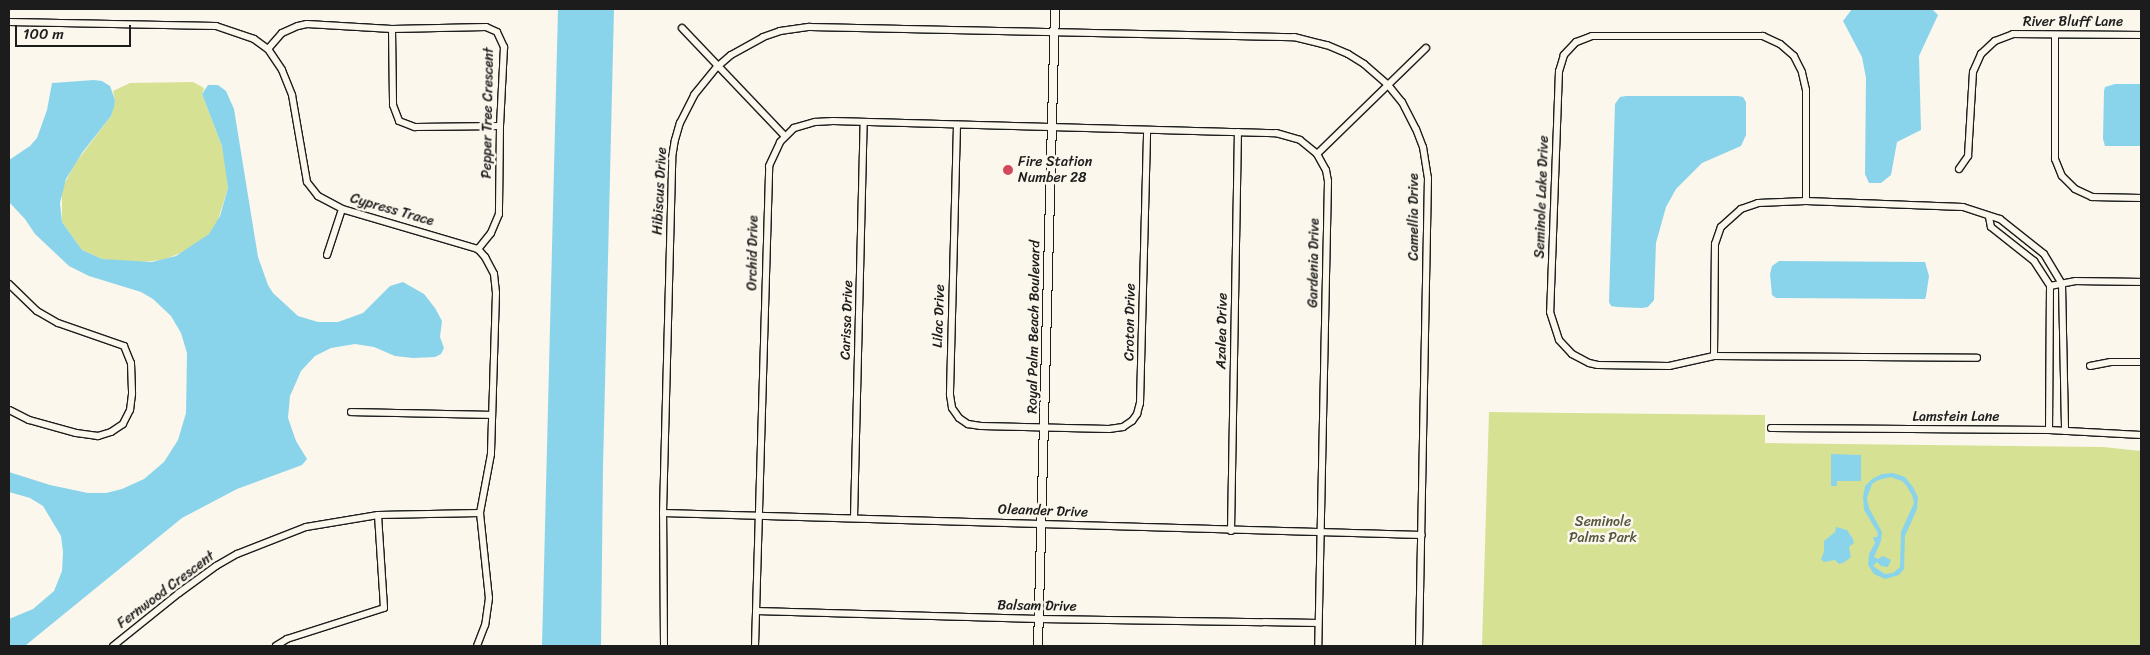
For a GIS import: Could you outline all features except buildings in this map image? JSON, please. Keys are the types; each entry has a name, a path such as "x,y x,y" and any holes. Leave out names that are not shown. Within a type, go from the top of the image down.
{"street":[{"name":"Royal Palm Beach Boulevard","path":"1038,646 1055,9"},
{"name":"Cypress Trace","path":"9,22 216,26 242,34 268,49 282,70 292,95 307,182 325,202 342,209 478,249"},
{"name":"Pepper Tree Crescent","path":"268,49 282,33 298,26 335,24 392,29 486,27 497,32 504,47 500,126 499,214 491,233 478,249"},
{"name":"Hibiscus Drive","path":"664,646 663,513 672,158 675,140 688,106 705,80 717,67 739,50 763,37 804,27 1054,32"},
{"path":"682,28 717,67 785,136"},
{"path":"392,29 392,105 399,121 415,127 500,126"},
{"name":"Camellia Drive","path":"1054,32 1294,37 1327,45 1348,54 1364,64 1388,85 1402,102 1423,147 1428,178 1419,646"},
{"name":"River Bluff Lane","path":"1959,169 1968,156 1971,82 1981,54 1995,41 2012,34 2141,35"},
{"path":"2055,35 2055,159 2057,168 2068,183 2083,194 2101,198 2141,198"},
{"name":"Seminole Lake Drive","path":"1806,201 1806,90 1802,72 1794,56 1780,44 1763,36 1592,36 1576,42 1564,55 1558,81 1550,312 1554,331 1572,354 1589,363 1598,365 1669,366 1714,356 1976,358"},
{"path":"1052,128 1238,132 1288,135 1305,143 1317,154 1426,48"},
{"name":"Orchid Drive","path":"755,646 767,177 771,157 785,136 802,125 815,122 1052,128"},
{"name":"Carissa Drive","path":"854,518 864,122"},
{"name":"Lilac Drive","path":"957,125 950,395 952,408 959,418 968,424 1044,427"},
{"name":"Croton Drive","path":"1044,427 1109,429 1123,427 1132,421 1137,414 1140,403 1147,131"},
{"name":"Azalea Drive","path":"1231,531 1238,132"},
{"name":"Gardenia Drive","path":"1317,154 1323,164 1328,181 1318,646"},
{"path":"1714,356 1714,252 1721,227 1733,214 1749,205 1806,201 1963,207 1988,217 2000,219 2044,254 2062,284 2065,431"},
{"path":"327,255 342,209"},
{"path":"1988,217 1991,227 2034,261 2050,286 2049,430"},
{"path":"2026,254 2034,246"},
{"path":"477,646 485,625 489,598 480,513 489,474 496,284 490,265 478,249"},
{"path":"2050,286 2076,281 2141,282"},
{"path":"9,284 37,310 58,323 124,346 131,364 132,394 130,410 123,424 111,432 98,436 76,434 38,423 9,410"},
{"path":"2050,317 2063,318"},
{"path":"2050,345 2064,344"},
{"path":"2090,366 2110,362 2141,362"},
{"path":"352,412 492,415"},
{"name":"Lamstein Lane","path":"1771,428 2049,430 2141,435"},
{"name":"Fernwood Crescent","path":"113,646 179,592 216,566 237,554 306,527 378,515 480,513"},
{"name":"Oleander Drive","path":"663,513 1422,536"},
{"path":"276,646 287,639 384,608 378,515"},
{"name":"Balsam Drive","path":"756,611 1039,619 1318,623"}],"green space":[{"path":"193,82 204,88 202,94 222,146 226,166 228,188 216,226 209,234 188,250 163,260 118,261 102,259 82,250 62,222 62,189 74,165 111,116 115,100 113,91 130,83"},
{"name":"Seminole Palms Park","path":"1489,412 1765,415 1765,443 2103,447 2141,451 2141,646 1482,646"}],"water":[{"path":"558,9 614,9 603,468 601,646 542,646"},
{"path":"1852,9 1932,9 1938,15 1919,56 1921,130 1897,142 1891,175 1881,183 1869,183 1865,174 1866,78 1862,57 1843,21"},
{"path":"102,81 110,86 115,100 114,107 111,116 82,153 66,179 60,203 62,222 82,250 102,259 152,262 176,256 209,234 220,216 228,188 222,146 202,94 208,85 218,85 226,91 234,109 258,257 268,285 273,293 298,316 318,322 338,322 363,313 390,286 403,282 424,294 435,308 442,321 440,337 444,348 441,354 435,357 413,358 395,356 374,347 355,344 331,348 315,356 301,371 290,396 288,418 296,441 307,459 302,465 237,489 182,518 26,645 9,646 9,619 33,609 54,591 62,571 63,552 61,536 43,506 30,498 9,492 9,472 50,485 88,493 106,493 122,489 144,479 164,462 178,440 186,413 187,353 181,333 171,316 153,299 141,292 89,276 69,266 35,234 25,219 9,202 9,160 30,146 37,138 47,110 52,83"},
{"path":"2115,84 2141,84 2141,146 2105,146 2103,139 2104,91 2105,87"},
{"path":"1738,96 1743,97 1746,102 1746,135 1741,146 1702,163 1676,189 1666,207 1656,243 1654,300 1648,307 1642,308 1611,306 1609,302 1615,104 1620,97"},
{"path":"1779,261 1925,262 1929,276 1926,296 1925,299 1776,298 1772,295 1770,274 1772,266"},
{"path":"1831,454 1861,455 1861,481 1837,481 1837,486 1831,486"},
{"path":"1893,473 1905,477 1918,497 1917,509 1905,536 1904,569 1899,575 1885,579 1874,574 1868,565 1869,554 1875,543 1873,537 1877,537 1878,533 1864,510 1863,497 1865,486 1872,479 1882,474","holes":["1891,477 1902,481 1912,495 1914,503 1901,532 1900,567 1893,573 1885,574 1873,566 1877,562 1881,566 1888,567 1891,560 1883,556 1878,559 1874,557 1881,541 1882,532 1869,508 1867,498 1872,484 1878,480"]},
{"path":"1836,527 1847,530 1854,543 1849,547 1851,557 1839,564 1835,560 1824,562 1821,559 1824,552 1824,541 1835,532"}],"place":[{"name":"Fire Station Number 28","path":"1008,170"}]}
